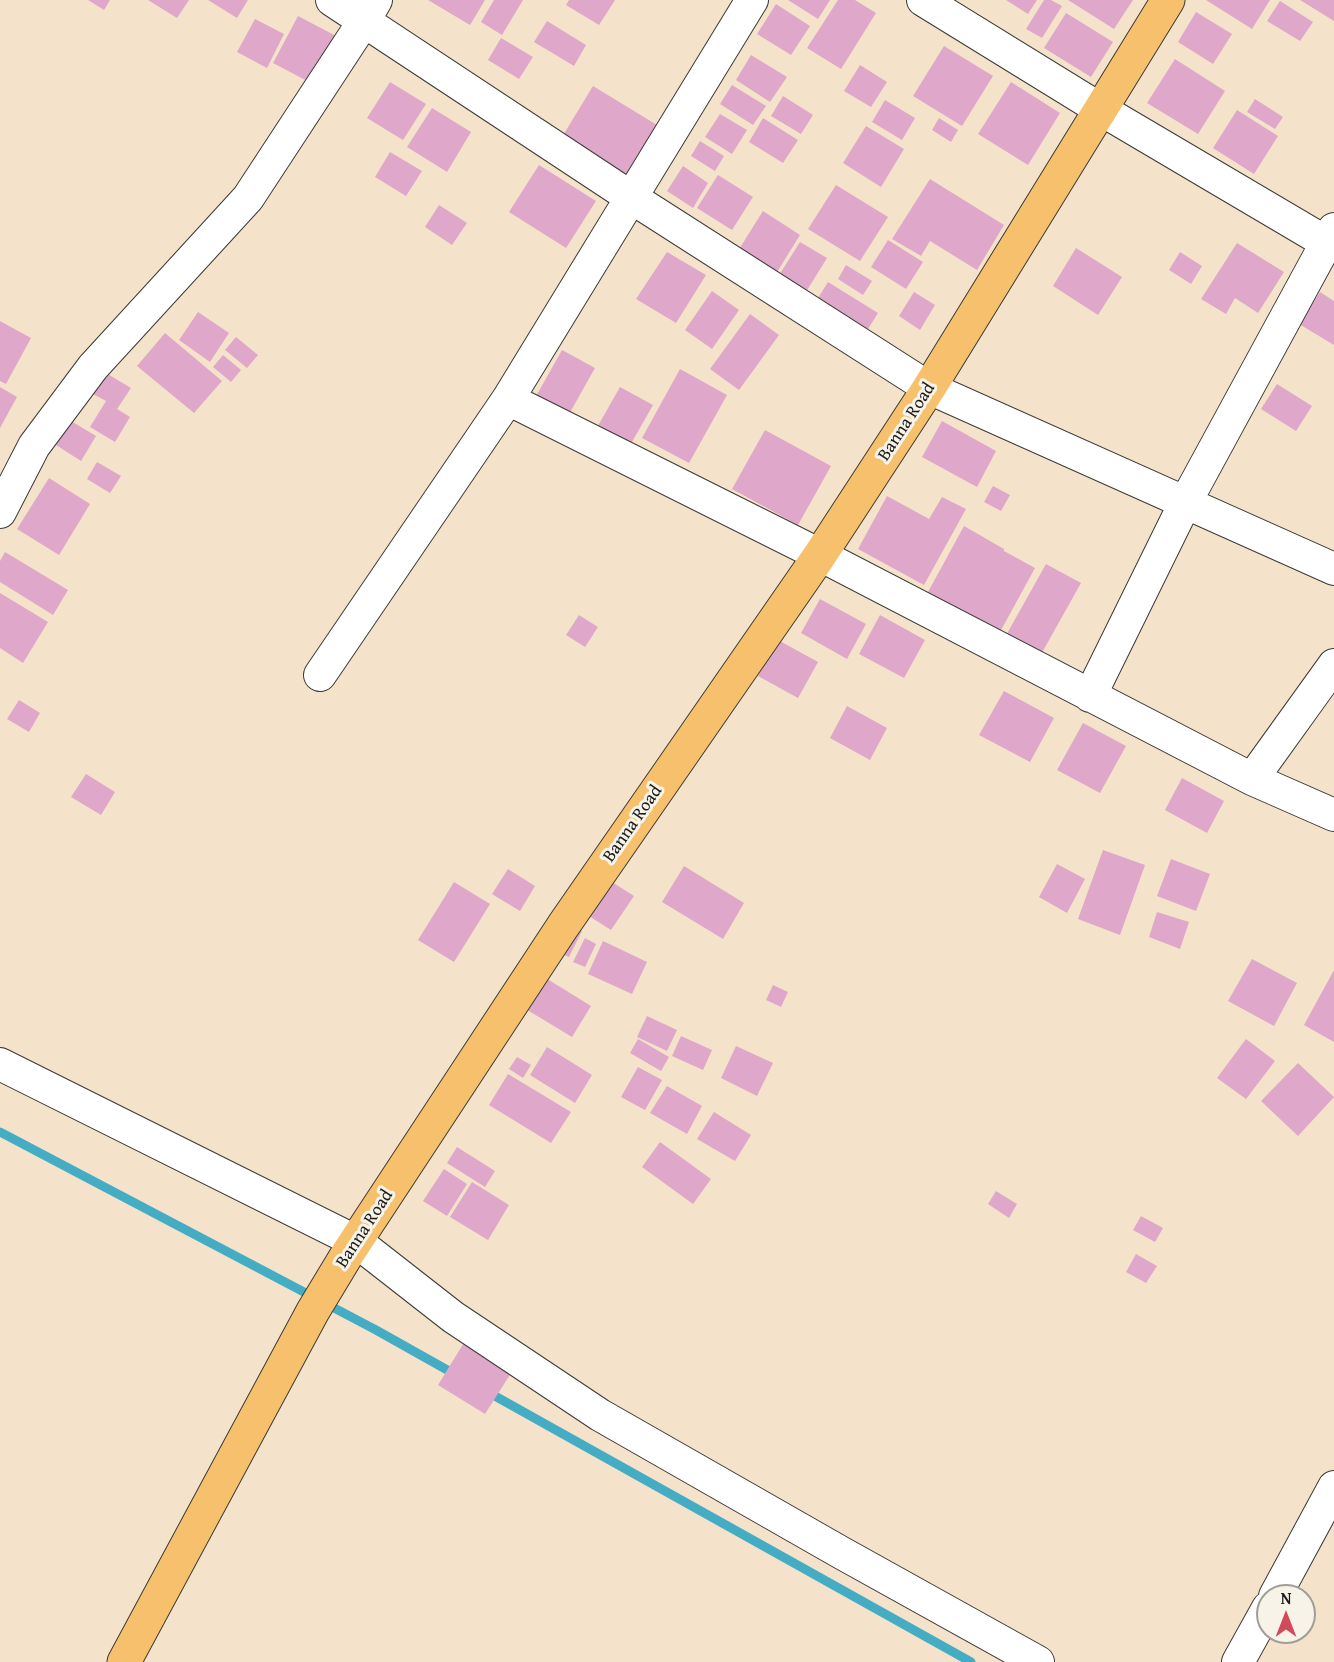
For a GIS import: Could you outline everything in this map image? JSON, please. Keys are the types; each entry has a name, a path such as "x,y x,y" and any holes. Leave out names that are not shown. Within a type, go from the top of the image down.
{"main road":[{"name":"Banna Road","path":"124,1662 313,1311 352,1248 563,926 820,555 929,388 1167,0"}],"street":[{"path":"332,0 370,11 632,198 929,388 1334,569"},
{"path":"320,675 508,399 752,0"},
{"path":"923,0 1100,109 1332,240 1185,503 1090,696"},
{"path":"0,512 34,446 93,368 248,198 370,11"},
{"path":"508,399 820,555 1252,779 1334,815"},
{"path":"1252,779 1334,664"},
{"path":"0,1064 352,1248 600,1415 1038,1662"},
{"path":"1281,1584 1334,1487"},
{"path":"1238,1662 1256,1630"}],"building":[{"path":"88,0 110,0 104,10"},
{"path":"148,0 189,0 177,18"},
{"path":"208,0 248,0 237,18"},
{"path":"428,0 485,0 470,25"},
{"path":"494,0 523,0 502,35 481,22"},
{"path":"569,0 615,0 599,25 566,5"},
{"path":"788,0 830,0 818,19"},
{"path":"838,0 855,0 876,13 841,69 807,48"},
{"path":"1006,0 1037,0 1028,14"},
{"path":"1044,0 1051,0 1062,6 1042,38 1026,29"},
{"path":"1068,0 1133,0 1114,29"},
{"path":"1206,0 1270,0 1252,29"},
{"path":"1300,0 1334,0 1334,21"},
{"path":"1280,1 1313,22 1300,41 1267,21"},
{"path":"776,4 810,26 791,55 757,34"},
{"path":"1196,12 1232,34 1213,64 1178,42"},
{"path":"1066,13 1113,42 1091,77 1044,48"},
{"path":"298,16 336,36 311,83 273,63"},
{"path":"255,19 284,34 267,68 237,52"},
{"path":"547,21 586,45 574,66 534,42"},
{"path":"501,38 533,57 519,79 488,60"},
{"path":"944,46 993,76 962,126 913,96"},
{"path":"751,55 787,77 770,102 736,80"},
{"path":"1175,59 1225,91 1198,134 1147,103"},
{"path":"860,65 887,82 871,107 844,91"},
{"path":"390,82 426,104 403,140 367,118"},
{"path":"1011,82 1060,113 1028,165 978,134"},
{"path":"732,85 766,106 753,125 720,104"},
{"path":"593,86 657,125 626,176 562,137"},
{"path":"783,96 813,115 801,134 771,116"},
{"path":"1255,99 1283,117 1275,129 1247,112"},
{"path":"885,100 915,118 902,140 872,122"},
{"path":"432,108 471,132 447,172 407,147"},
{"path":"1237,110 1278,136 1254,174 1213,148"},
{"path":"720,114 747,130 732,154 705,137"},
{"path":"763,118 798,140 783,163 749,142"},
{"path":"939,118 958,130 951,142 932,130"},
{"path":"866,126 904,149 881,187 843,163"},
{"path":"700,141 724,156 715,171 691,156"},
{"path":"390,152 422,171 406,196 375,177"},
{"path":"539,165 596,201 566,248 509,212"},
{"path":"683,166 708,183 693,208 667,191"},
{"path":"718,175 753,197 732,230 697,208"},
{"path":"930,179 1004,225 977,270 930,241 921,256 892,239"},
{"path":"836,185 888,217 860,261 808,229"},
{"path":"439,205 467,223 452,245 425,227"},
{"path":"763,211 800,235 774,277 736,254"},
{"path":"888,240 923,262 906,289 871,267"},
{"path":"800,242 827,258 801,300 774,283"},
{"path":"1237,243 1284,272 1258,313 1235,298 1226,314 1201,299"},
{"path":"1076,248 1122,277 1098,315 1053,286"},
{"path":"667,252 706,275 676,323 636,299"},
{"path":"1180,252 1202,266 1191,284 1169,270"},
{"path":"846,265 872,281 863,295 838,279"},
{"path":"828,282 878,313 863,337 813,306"},
{"path":"712,291 739,310 712,349 685,330"},
{"path":"914,292 935,305 920,330 899,316"},
{"path":"1320,292 1334,301 1334,345 1299,324"},
{"path":"198,312 229,333 210,362 179,340"},
{"path":"750,314 779,335 739,390 710,369"},
{"path":"0,321 31,338 6,384 0,381"},
{"path":"165,333 222,381 194,413 137,366"},
{"path":"236,337 258,355 247,368 225,350"},
{"path":"562,350 595,368 568,416 535,398"},
{"path":"223,355 241,370 231,382 213,367"},
{"path":"680,369 727,395 689,463 642,438"},
{"path":"106,373 131,388 117,409 130,417 115,442 90,427 106,401 93,394"},
{"path":"1277,384 1312,406 1296,431 1261,409"},
{"path":"0,387 17,397 0,428"},
{"path":"620,387 653,405 628,449 595,431"},
{"path":"71,421 96,436 81,461 56,445"},
{"path":"942,421 996,451 977,487 922,457"},
{"path":"765,430 831,466 798,525 732,489"},
{"path":"97,462 121,476 110,493 87,479"},
{"path":"49,478 90,504 59,555 17,529"},
{"path":"993,486 1010,495 1001,511 984,502"},
{"path":"887,496 929,519 942,497 966,509 924,585 858,549"},
{"path":"964,526 1035,568 1000,632 928,592"},
{"path":"5,552 68,590 53,615 0,582 0,561"},
{"path":"1046,564 1081,583 1039,658 1004,639"},
{"path":"0,593 48,622 23,663 0,648"},
{"path":"820,599 866,624 847,659 801,633"},
{"path":"579,615 598,627 585,647 566,635"},
{"path":"880,615 925,640 904,678 859,654"},
{"path":"778,640 818,662 798,698 758,676"},
{"path":"1004,691 1054,718 1030,762 979,735"},
{"path":"19,700 40,713 29,732 7,719"},
{"path":"847,706 887,728 870,760 830,738"},
{"path":"1083,723 1126,746 1100,793 1057,770"},
{"path":"86,774 115,792 101,815 71,797"},
{"path":"1182,778 1224,801 1207,833 1165,810"},
{"path":"1103,850 1145,865 1120,935 1078,919"},
{"path":"1171,859 1210,874 1196,911 1157,896"},
{"path":"1057,864 1085,879 1067,913 1039,897"},
{"path":"684,866 744,903 723,939 662,902"},
{"path":"508,869 535,886 520,911 492,894"},
{"path":"604,877 634,896 611,930 581,911"},
{"path":"454,882 490,904 454,962 418,940"},
{"path":"1157,912 1189,922 1180,949 1149,937"},
{"path":"570,925 582,931 569,957 557,952"},
{"path":"585,938 596,944 585,967 573,962"},
{"path":"603,941 647,962 632,994 588,974"},
{"path":"1252,959 1297,983 1274,1026 1228,1001"},
{"path":"1334,970 1334,1042 1304,1025"},
{"path":"544,977 591,1006 572,1037 524,1008"},
{"path":"773,985 788,992 781,1007 766,1000"},
{"path":"647,1016 677,1030 667,1051 637,1037"},
{"path":"681,1036 712,1050 703,1070 672,1056"},
{"path":"638,1039 669,1057 661,1071 630,1053"},
{"path":"1246,1039 1275,1061 1246,1099 1217,1078"},
{"path":"736,1046 773,1063 757,1096 721,1078"},
{"path":"547,1047 592,1075 575,1103 530,1075"},
{"path":"517,1057 531,1065 523,1078 509,1069"},
{"path":"1298,1063 1334,1097 1298,1136 1261,1101"},
{"path":"638,1067 662,1080 645,1110 621,1097"},
{"path":"508,1074 571,1112 551,1143 489,1105"},
{"path":"667,1086 702,1106 687,1134 650,1113"},
{"path":"714,1112 751,1135 735,1161 697,1139"},
{"path":"660,1142 711,1179 693,1204 642,1167"},
{"path":"457,1147 495,1171 485,1187 447,1163"},
{"path":"444,1169 467,1184 447,1216 423,1201"},
{"path":"472,1182 509,1205 488,1240 450,1217"},
{"path":"996,1191 1017,1204 1009,1218 988,1204"},
{"path":"1141,1216 1163,1228 1155,1242 1133,1230"},
{"path":"1136,1254 1157,1266 1146,1283 1126,1272"},
{"path":"465,1341 513,1370 485,1414 438,1385"}],"waterway":[{"path":"0,1132 376,1330 458,1376"},
{"path":"486,1391 971,1662"}]}
